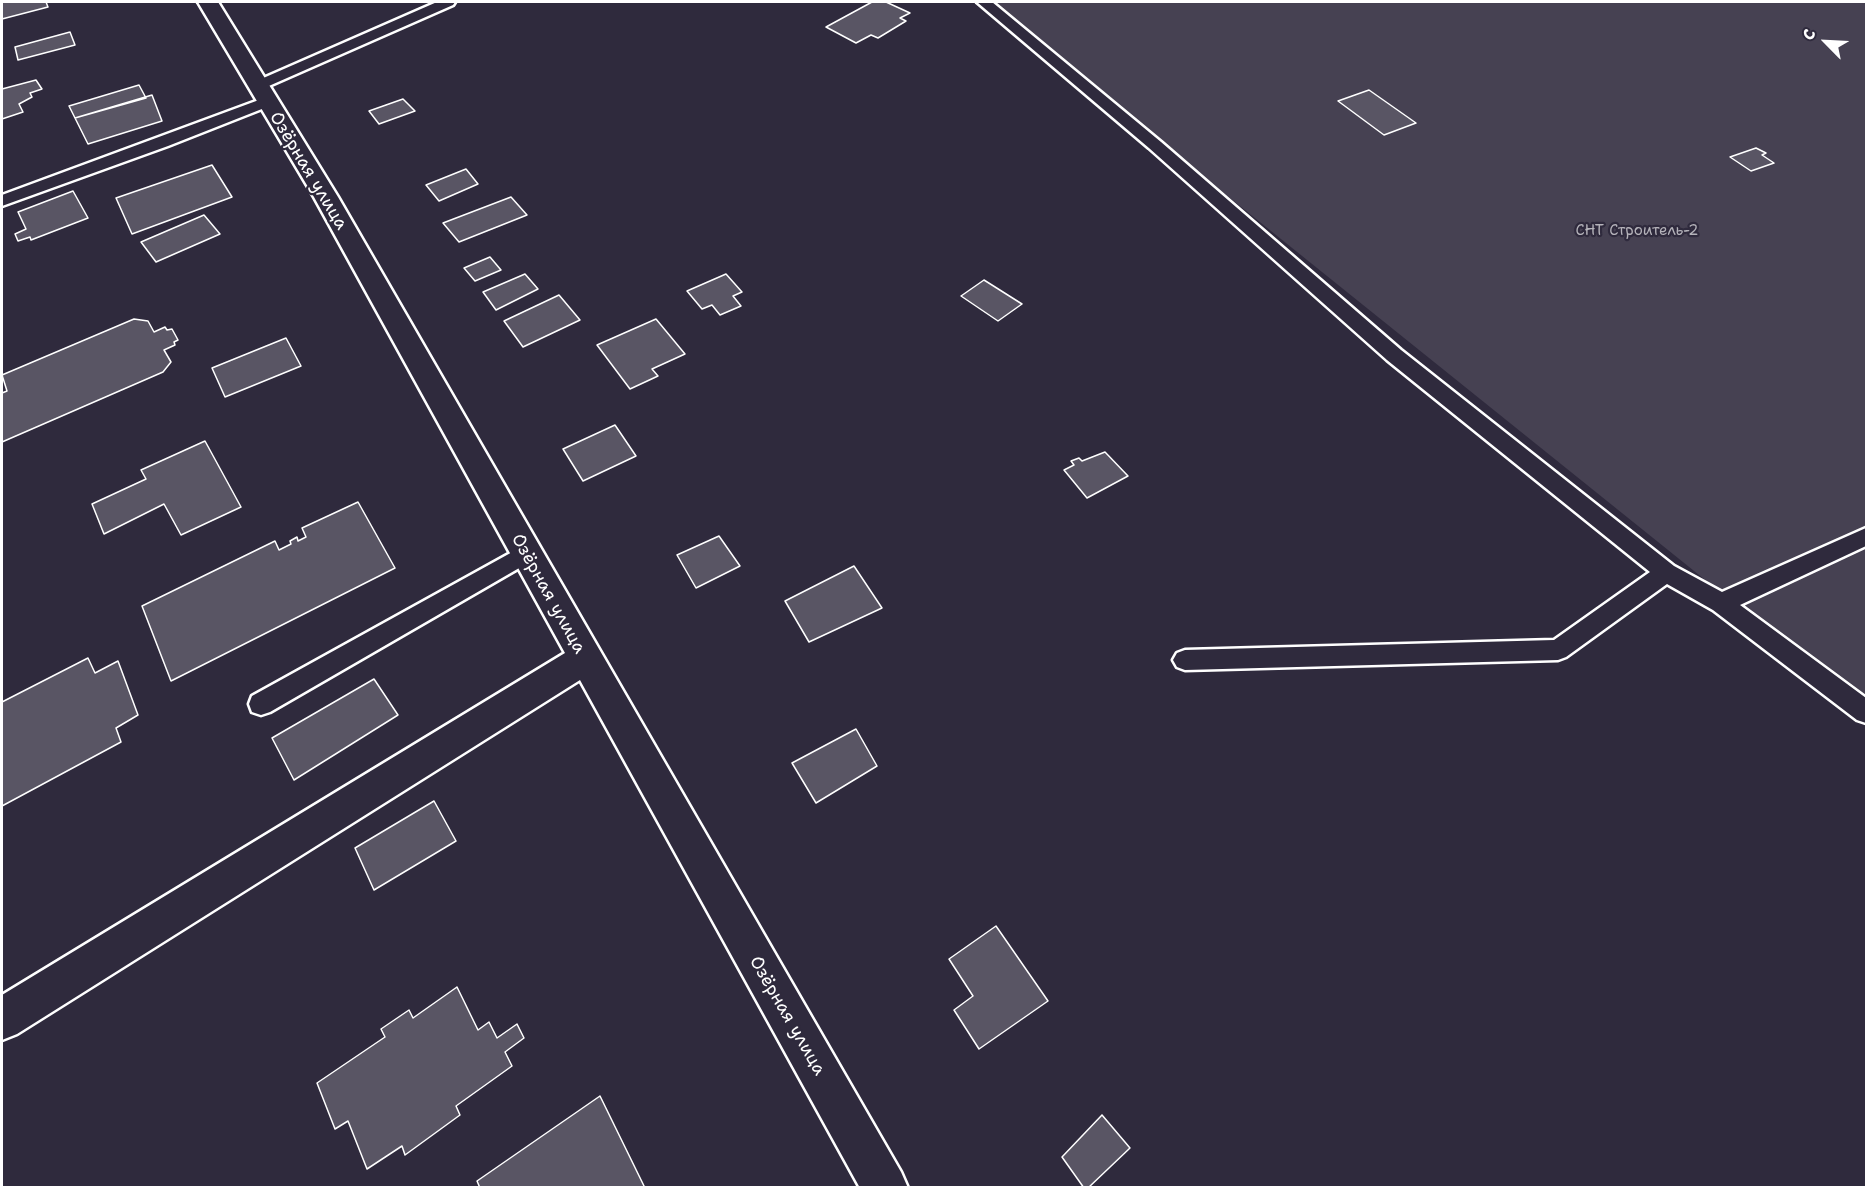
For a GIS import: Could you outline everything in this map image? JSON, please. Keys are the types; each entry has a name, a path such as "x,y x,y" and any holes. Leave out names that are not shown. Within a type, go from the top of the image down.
{"street":[{"name":"Озёрная улица","path":"208,2 326,197 525,554 885,1188"},
{"path":"2,1018 585,659"}],"lane":[{"path":"2,201 162,143 448,2"},
{"path":"984,2 1155,145 1394,355 1666,572 1721,603 1866,712"},
{"path":"1721,603 1866,537"},
{"path":"261,704 525,554"},
{"path":"1185,660 1558,650 1666,572"}],"green space":[{"name":"СНТ Строитель-2","path":"986,2 1866,2 1866,706 1724,595"}],"building":[{"path":"2,2 46,2 48,7 2,19"},
{"path":"872,2 886,2 910,13 900,18 906,21 878,38 871,35 856,43 826,27"},
{"path":"70,32 75,45 18,60 15,47"},
{"path":"36,80 42,89 30,93 32,97 19,104 23,112 2,119 2,89"},
{"path":"139,85 146,98 75,118 69,106"},
{"path":"1369,90 1416,123 1384,135 1338,101"},
{"path":"152,95 162,121 88,144 75,118"},
{"path":"403,99 415,111 379,124 369,111"},
{"path":"1756,148 1766,153 1762,155 1774,163 1751,171 1730,157"},
{"path":"212,165 232,197 132,234 116,198"},
{"path":"466,169 478,184 439,201 426,185"},
{"path":"73,191 88,218 31,240 30,237 18,241 15,234 26,229 18,212"},
{"path":"511,197 527,215 459,242 443,223"},
{"path":"204,215 220,234 156,262 141,242"},
{"path":"490,257 501,270 475,281 464,268"},
{"path":"525,274 538,289 496,310 483,292"},
{"path":"726,274 742,292 733,296 741,306 720,315 712,305 702,309 687,291"},
{"path":"984,280 1022,304 998,321 961,296"},
{"path":"559,295 580,320 523,347 504,321"},
{"path":"134,319 148,321 154,332 165,327 167,330 172,329 178,340 174,342 175,345 164,350 171,362 163,372 2,442 2,393 7,391 2,375"},
{"path":"656,319 685,354 652,369 658,376 630,389 597,345"},
{"path":"286,338 301,366 225,397 212,368"},
{"path":"615,425 636,456 583,481 563,449"},
{"path":"205,441 241,507 181,535 164,504 104,534 92,504 146,479 141,470"},
{"path":"1105,452 1128,476 1087,498 1064,470 1074,465 1071,461 1079,458 1082,461"},
{"path":"358,502 395,568 171,681 142,606 275,541 279,550 291,544 290,541 297,537 298,541 306,537 302,528"},
{"path":"719,536 740,566 696,588 677,555"},
{"path":"854,566 882,608 809,642 785,601"},
{"path":"88,658 95,673 118,661 138,715 116,728 121,742 2,806 2,702"},
{"path":"374,679 398,715 294,780 272,738"},
{"path":"856,729 877,766 816,803 792,763"},
{"path":"434,801 456,841 374,890 355,848"},
{"path":"996,926 1048,1001 979,1049 954,1010 973,996 949,959"},
{"path":"457,987 478,1030 489,1022 497,1038 517,1024 524,1038 505,1052 512,1066 456,1106 460,1115 405,1155 402,1146 367,1169 348,1121 335,1129 317,1083 385,1037 381,1029 409,1010 413,1018"},
{"path":"600,1096 645,1188 480,1188 477,1181"},
{"path":"1102,1115 1130,1148 1088,1188 1084,1188 1062,1157"}]}
